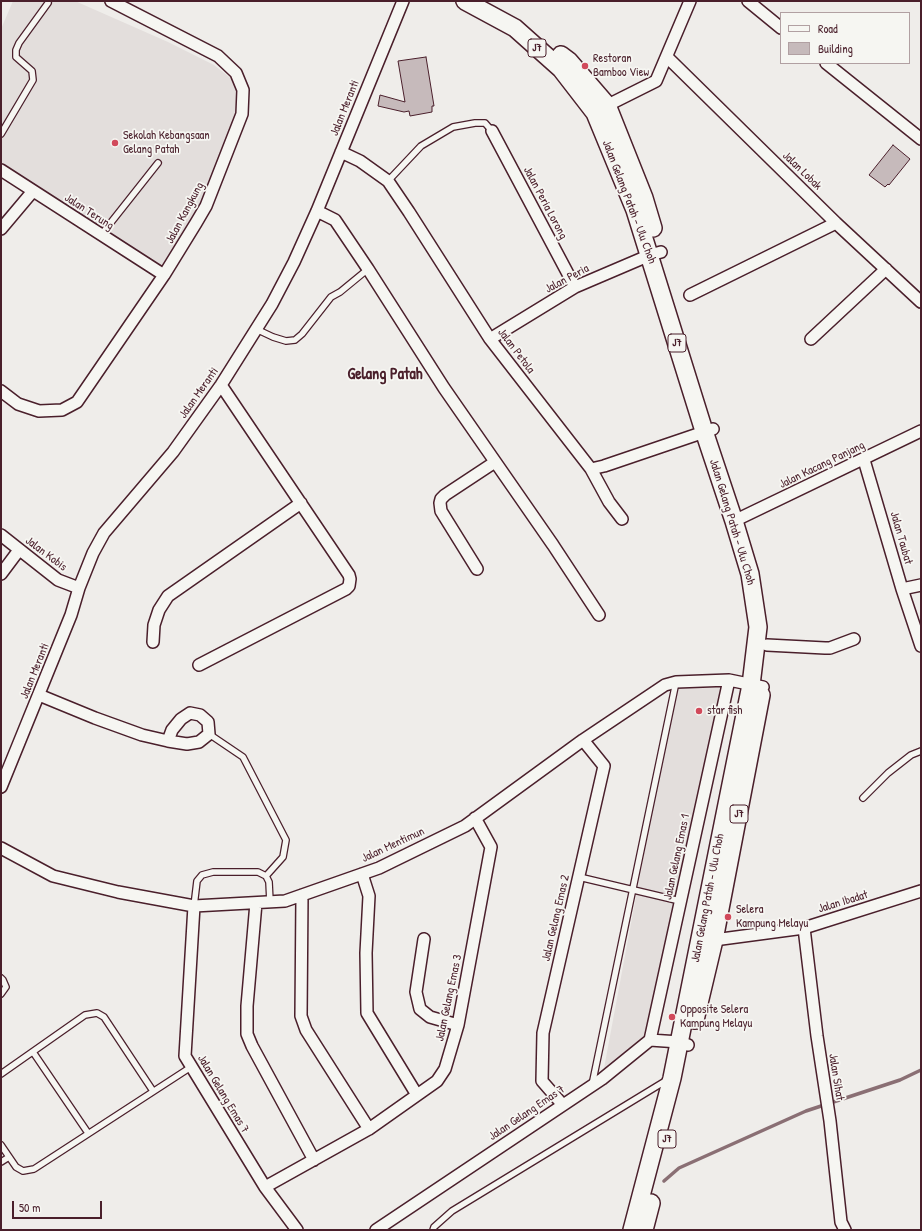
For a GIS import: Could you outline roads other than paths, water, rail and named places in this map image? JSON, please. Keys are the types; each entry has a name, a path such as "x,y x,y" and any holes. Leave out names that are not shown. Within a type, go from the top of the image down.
{"main road":[{"name":"Jalan Gelang Patah - Ulu Choh","path":"465,1 515,28 601,109"},
{"name":"Jalan Gelang Patah - Ulu Choh","path":"486,1 520,19 563,57 601,109 644,198 655,253 709,430 759,573 769,627 767,645 757,686 707,939 684,1044 632,1230"},
{"name":"Jalan Gelang Patah - Ulu Choh","path":"739,519 750,574 758,627 757,686"},
{"name":"Jalan Gelang Patah - Ulu Choh","path":"644,1230 682,1079 684,1044"}],"street":[{"name":"Jalan Kangkung","path":"1,391 18,404 39,411 62,410 77,402 164,276 206,206 242,114 243,90 236,73 218,56 111,1"},
{"name":"Jalan Meranti","path":"1,787 71,615 79,588 93,553 104,533 173,452 221,385 272,304 294,262 317,211 403,1"},
{"path":"601,109 656,81 690,1"},
{"path":"748,1 780,27"},
{"name":"Jalan Lobak","path":"667,57 836,223 921,302"},
{"path":"827,64 921,139"},
{"name":"Jalan Peria Lorong","path":"492,131 575,287"},
{"name":"Jalan Petola","path":"341,152 360,160 388,182 410,212 490,339 591,469 609,502 622,519"},
{"name":"Jalan Terung","path":"1,170 164,276"},
{"path":"1,229 33,191"},
{"path":"317,211 335,220 444,388 599,615"},
{"path":"690,295 836,223"},
{"name":"Jalan Peria","path":"490,339 575,287 655,253"},
{"path":"811,339 886,269"},
{"path":"199,665 349,586 350,579 349,575 221,385"},
{"path":"591,469 604,466 709,430"},
{"name":"Jalan Kacang Panjang","path":"739,519 864,460 921,431"},
{"name":"Jalan Taubat","path":"864,460 902,589 921,646"},
{"path":"477,569 441,511 440,503 445,496 495,462"},
{"path":"153,642 154,625 159,610 168,596 301,504"},
{"name":"Jalan Kobis","path":"1,535 58,580 79,588"},
{"path":"1,574 19,550"},
{"path":"902,589 921,584"},
{"path":"767,645 825,648 854,639"},
{"name":"Jalan Mentimun","path":"1,848 53,876 118,892 194,906 285,901 379,868 465,826 583,740 665,685 676,682 729,680 757,686"},
{"name":"Jalan Gelang Emas 1","path":"650,1040 729,680"},
{"path":"39,694 108,723 142,735 168,741 187,744 199,742 209,734 208,722 200,715 190,713 181,719 172,730 168,741"},
{"name":"Jalan Gelang Emas 2","path":"562,1104 542,1081 543,1032 604,766 583,740"},
{"name":"Jalan Gelang Emas 3","path":"265,1187 369,1129 437,1081 445,1069 458,1025 491,847 475,818"},
{"path":"362,874 369,896 366,953 367,1013 417,1095"},
{"name":"Jalan Ibadat","path":"707,939 804,928 921,891"},
{"path":"302,895 301,1016 306,1030 369,1129"},
{"path":"256,903 247,1006 247,1034 252,1046 314,1160"},
{"name":"Jalan Gelang Emas 7","path":"194,906 185,1056 265,1187 297,1230"},
{"name":"Jalan Sihat","path":"804,928 817,1036 830,1121 841,1222 845,1230"},
{"path":"424,939 416,992 420,1009 430,1017 458,1025"},
{"path":"650,1040 684,1044"},
{"name":"Jalan Gelang Emas 7","path":"376,1230 562,1104 602,1079 650,1040"}],"lane":[{"path":"1,134 33,80 32,71 16,57 16,50 19,43 48,3"},
{"path":"388,182 421,146 453,127 475,123 485,123 492,131"},
{"path":"101,235 158,163"},
{"path":"256,329 273,338 286,341 294,340 302,334 331,297 340,292 368,269"},
{"path":"592,1085 676,682"},
{"path":"209,734 243,757 286,840 283,857 266,876"},
{"path":"863,798 888,773 911,755 921,751"},
{"path":"194,906 197,881 202,875 213,872 258,872 266,876 269,882 270,902"},
{"path":"579,877 680,901"},
{"path":"1,978 6,987 1,994"},
{"path":"1,1074 85,1015 97,1013 104,1017 153,1091"},
{"path":"34,1052 88,1133"},
{"path":"1,1145 16,1167 23,1171 34,1169 191,1067"},
{"path":"433,1230 434,1227 452,1211 674,1078"},
{"path":"1,1162 9,1157"}],"waterway":[{"path":"664,1181 679,1168 806,1111 900,1080 921,1070"}],"place":[{"name":"Restoran Bamboo View","path":"585,66"},
{"name":"Sekolah Kebangsaan Gelang Patah","path":"115,143"},
{"name":"star fish","path":"699,711"},
{"name":"Selera Kampung Melayu","path":"728,917"},
{"name":"Opposite Selera Kampung Melayu","path":"672,1017"}],"district":[{"name":"Gelang Patah","path":"385,375"}]}
